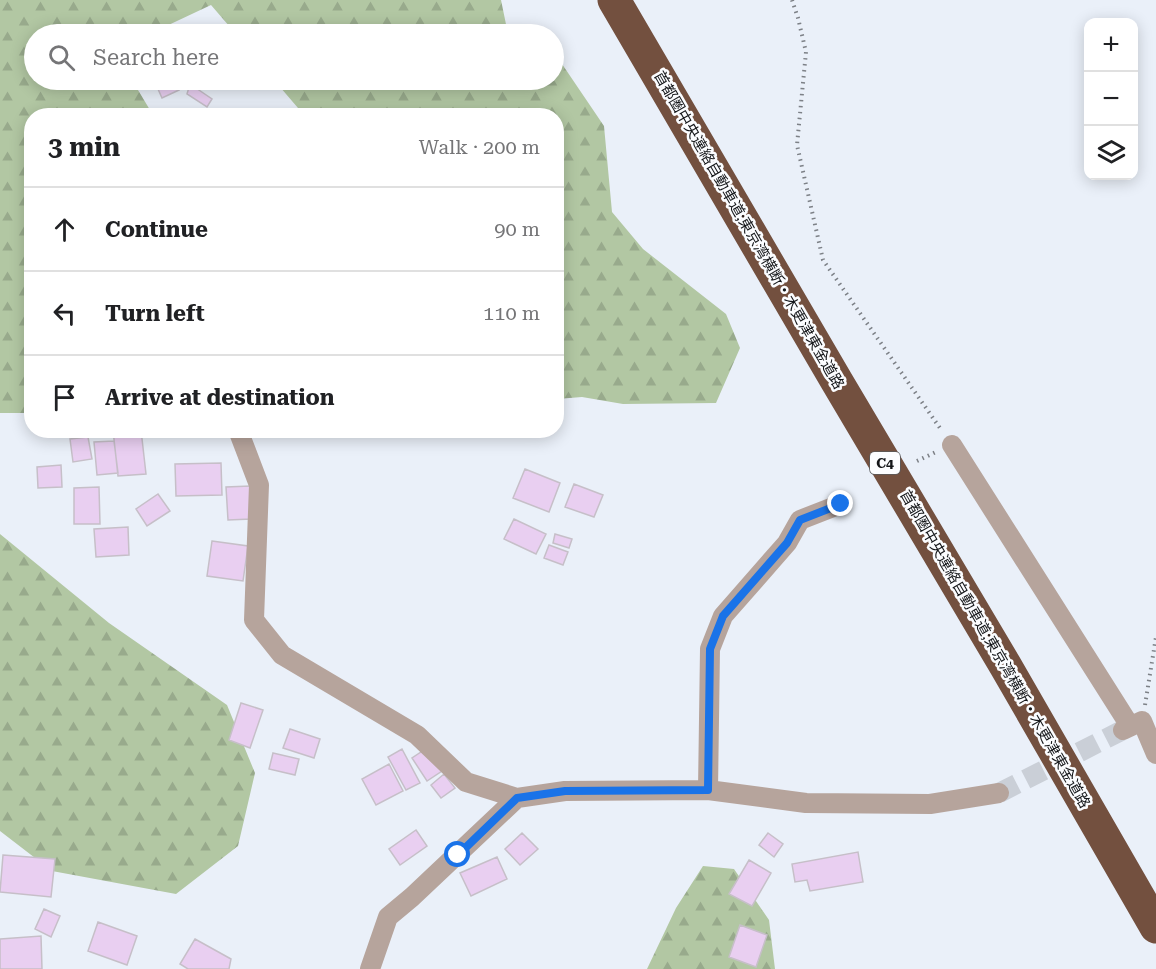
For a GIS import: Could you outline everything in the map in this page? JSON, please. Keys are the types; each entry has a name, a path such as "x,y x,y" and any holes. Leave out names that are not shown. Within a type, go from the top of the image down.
{"highway":[{"name":"首都圏中央連絡自動車道;東京湾横断・木更津東金道路","path":"614,0 1156,927"}],"street":[{"path":"241,438 259,485 254,620 282,655 417,735 466,782 517,798 565,791 708,790 806,803 930,804 999,793"},
{"path":"952,445 1131,726 1156,754"},
{"path":"708,790 710,649 723,616 787,543 800,520 841,504"},
{"path":"369,969 388,917 517,798"}],"path":[{"path":"792,0 806,52 797,145 823,260 952,445 917,461"},
{"path":"1131,726 1156,638"}],"green space":[{"path":"0,0 501,0 506,24 227,24 211,5 171,24 24,24 24,90 138,90 149,108 24,108 24,413 0,413"},
{"path":"564,67 604,126 612,212 643,249 726,314 740,348 716,403 623,404 582,397 564,398 564,108 298,108 283,90 564,90"},
{"path":"0,534 109,623 227,705 255,773 238,846 176,894 52,871 0,831"},
{"path":"703,866 734,869 769,920 775,969 647,969 676,908"}],"building":[{"path":"158,90 179,90 162,98"},
{"path":"188,90 199,90 212,99 207,107 187,94"},
{"path":"88,438 92,459 73,462 70,439"},
{"path":"114,438 142,438 146,474 118,476"},
{"path":"114,441 118,473 97,475 94,442"},
{"path":"221,463 222,495 176,496 175,464"},
{"path":"61,465 62,487 38,488 37,467"},
{"path":"525,469 560,483 549,512 513,498"},
{"path":"574,484 603,495 594,517 565,507"},
{"path":"250,486 251,519 228,520 226,487"},
{"path":"99,487 100,524 74,524 74,488"},
{"path":"158,494 170,511 147,526 136,509"},
{"path":"514,519 546,534 536,554 504,539"},
{"path":"128,527 129,555 96,557 94,529"},
{"path":"555,534 572,539 569,548 553,543"},
{"path":"212,541 248,546 243,581 207,576"},
{"path":"549,545 568,552 563,565 544,558"},
{"path":"241,703 263,710 250,748 229,740"},
{"path":"290,729 320,739 314,758 283,748"},
{"path":"427,748 442,771 427,781 412,758"},
{"path":"402,749 420,783 406,790 388,757"},
{"path":"273,753 299,759 295,775 269,769"},
{"path":"389,764 403,791 376,805 362,779"},
{"path":"444,774 455,788 441,798 431,785"},
{"path":"416,830 427,846 400,865 389,849"},
{"path":"522,833 538,849 520,865 505,849"},
{"path":"768,833 783,844 774,857 759,845"},
{"path":"858,852 863,882 810,891 807,880 795,882 792,864"},
{"path":"3,855 55,859 51,897 0,892"},
{"path":"497,857 507,879 471,896 460,873"},
{"path":"749,860 771,873 752,906 729,894"},
{"path":"44,909 60,916 51,937 35,929"},
{"path":"98,922 137,936 127,965 88,951"},
{"path":"740,925 767,935 756,967 729,957"},
{"path":"41,936 42,969 0,969 0,939"},
{"path":"195,939 231,959 229,969 188,969 180,964"}],"tunnel":[{"path":"999,793 1121,731"}],"route":[{"path":"458,855 517,798 565,791 708,790 710,649 723,616 787,543 800,520 841,504"}]}
